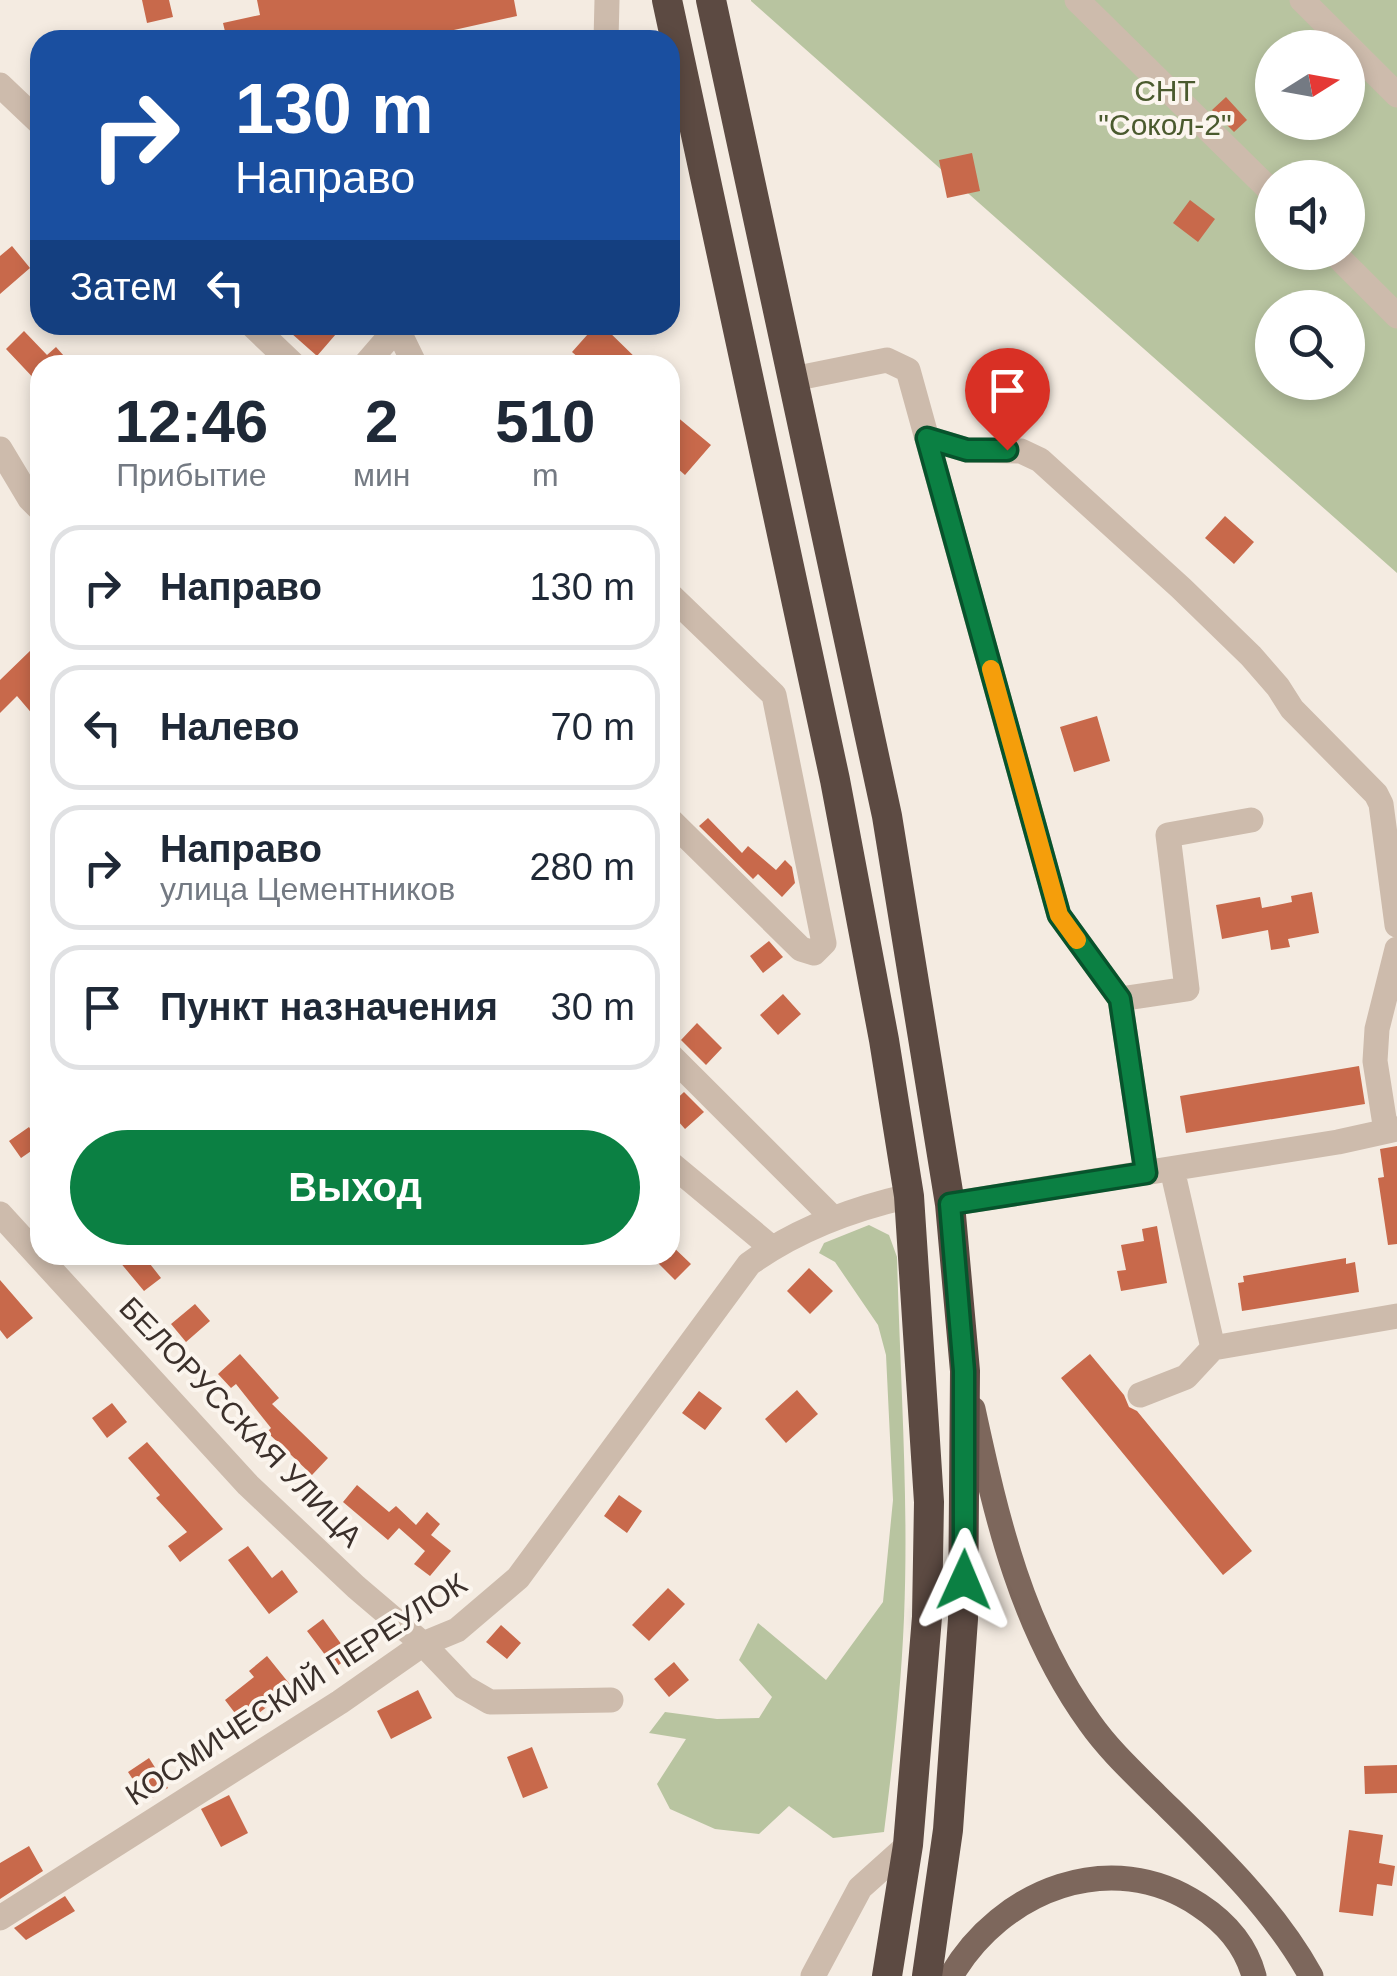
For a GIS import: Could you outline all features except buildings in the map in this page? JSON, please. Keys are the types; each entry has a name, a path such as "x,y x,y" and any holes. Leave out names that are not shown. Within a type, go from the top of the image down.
{"highway":[{"path":"667,0 673,30"},
{"path":"711,0 886,816 950,1204 964,1371 964,1619 948,1830 928,1976"},
{"path":"680,60 831,763 884,1040 909,1196 929,1502 920,1721 908,1845 887,1976"}],"main road":[{"path":"964,1371 996,1516 1015,1578 1044,1648 1090,1724 1247,1885 1283,1930 1311,1976"},
{"path":"951,1976 984,1930 1010,1909 1067,1883 1119,1878 1180,1892 1212,1914 1236,1939 1254,1976"}],"street":[{"path":"606,30 607,0"},
{"path":"1078,0 1255,175"},
{"path":"1302,0 1397,95"},
{"path":"0,85 30,114"},
{"path":"1352,270 1397,316"},
{"path":"262,335 284,355"},
{"path":"374,355 391,335"},
{"path":"792,379 887,360 908,370 1059,915 1120,999 1146,1173"},
{"path":"927,438 967,450 1021,451 1040,460 1251,656 1292,709 1376,794 1381,804 1397,925"},
{"path":"0,449 30,499"},
{"path":"680,605 774,695 824,943 814,953 801,949 680,830"},
{"path":"1120,999 1186,989 1168,836 1251,820"},
{"path":"950,1204 1391,1130 1375,1061 1378,1029 1397,949"},
{"path":"680,1065 833,1218"},
{"path":"1172,1169 1214,1348"},
{"path":"680,1171 772,1248"},
{"name":"КОСМИЧЕСКИЙ ПЕРЕУЛОК","path":"0,1918 340,1702 423,1644 457,1630 518,1578 749,1264 772,1248 853,1209 909,1196"},
{"name":"БЕЛОРУССКАЯ УЛИЦА","path":"0,1214 30,1247"},
{"name":"БЕЛОРУССКАЯ УЛИЦА","path":"46,1265 248,1486 423,1644 464,1687 490,1702 610,1700"},
{"path":"1140,1396 1186,1376 1214,1348 1397,1316"},
{"path":"813,1976 860,1888 908,1845"}],"green space":[{"name":"СНТ \"Сокол-2\"","path":"751,0 1397,0 1397,573"},
{"path":"869,1225 889,1235 897,1257 905,1483 903,1645 884,1832 833,1838 789,1806 759,1834 715,1829 670,1809 657,1784 686,1739 649,1733 665,1712 717,1719 759,1718 772,1697 739,1660 758,1623 826,1680 883,1602 893,1500 886,1355 878,1325 835,1262 819,1253 824,1243"}],"slow traffic":[{"path":"991,669 1059,915 1077,940"}],"route":[{"path":"964,1580 964,1371 950,1204 1146,1173 1120,999 1059,915 927,438 967,450 1007,450"}]}
